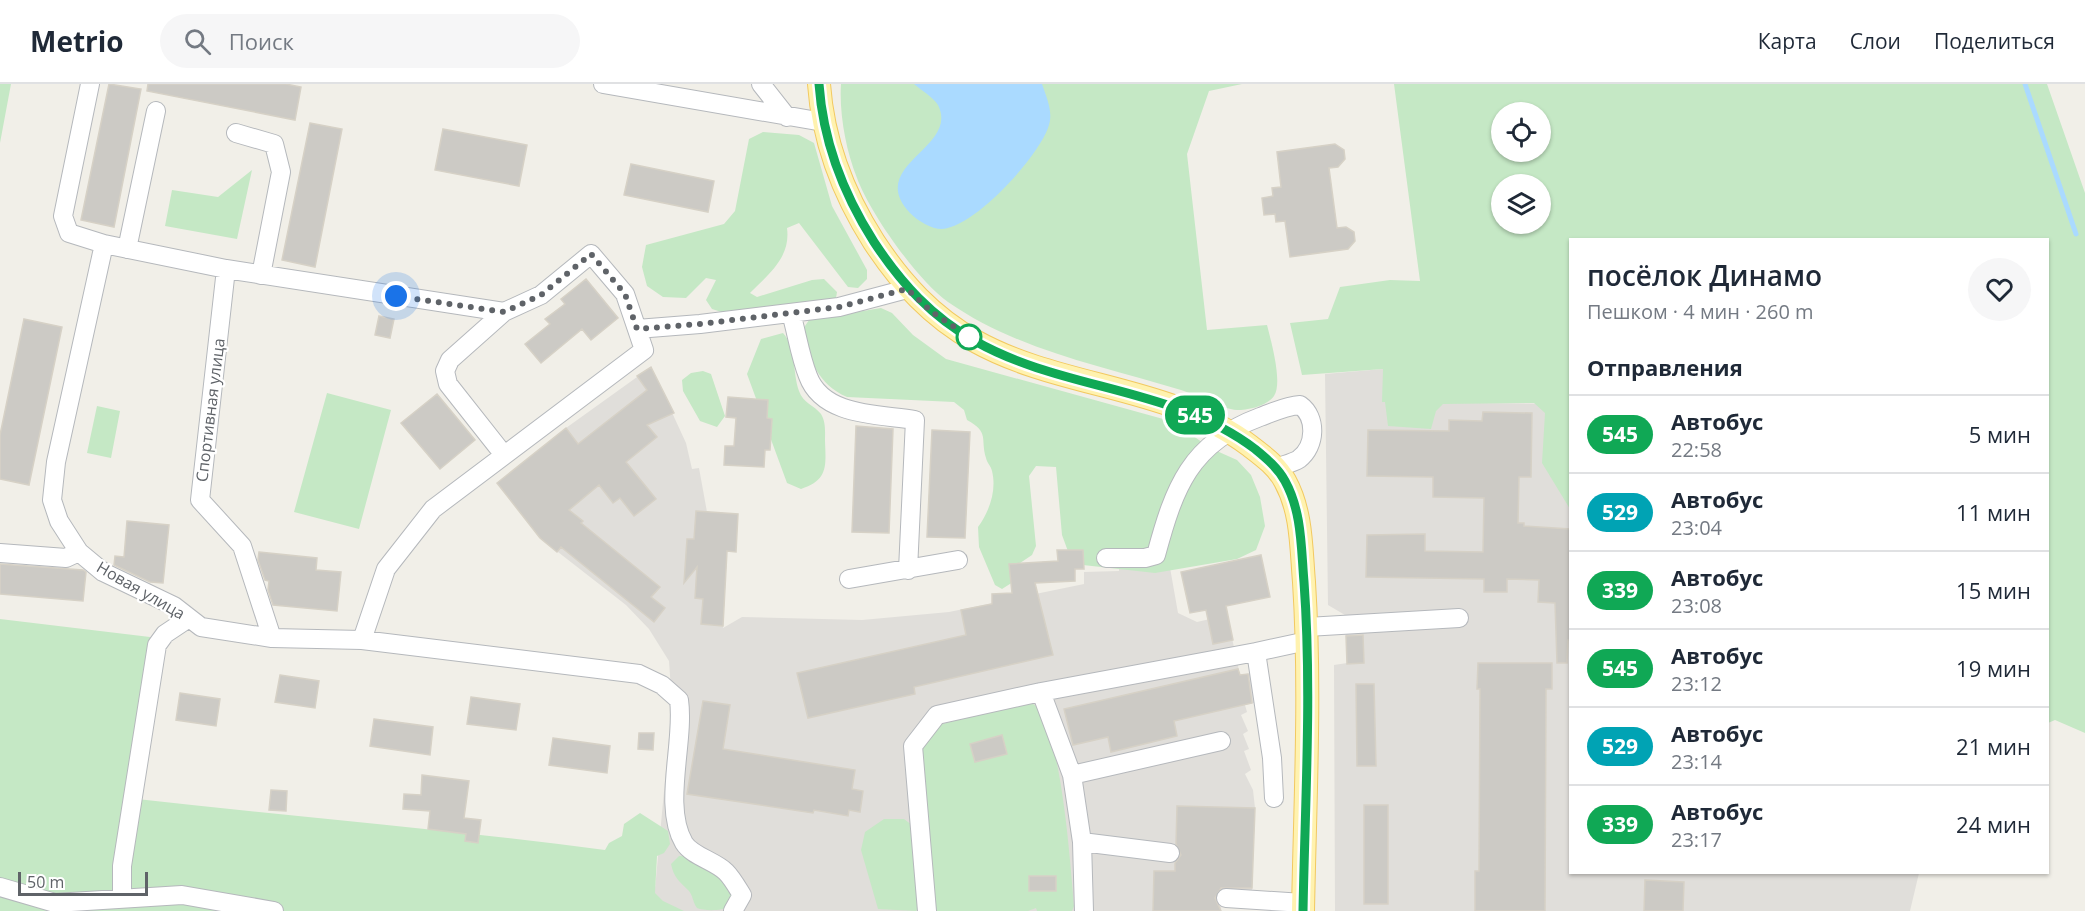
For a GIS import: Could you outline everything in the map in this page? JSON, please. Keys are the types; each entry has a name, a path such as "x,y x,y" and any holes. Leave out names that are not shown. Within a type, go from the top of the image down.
{"main road":[{"path":"819,84 823,122 838,172 861,222 907,289 932,312 975,341 1017,360 1171,406 1228,432 1276,468 1295,502 1300,525 1307,634 1303,907"}],"street":[{"path":"90,84 63,216 69,233 104,244 226,269 512,309"},
{"path":"603,84 823,122"},
{"path":"762,84 787,117"},
{"path":"127,249 156,111"},
{"path":"236,133 274,144 281,172 261,275"},
{"name":"Новая улица","path":"104,244 56,462 52,500 59,521 79,552 103,572 126,585 152,594 201,627 272,638 362,640 639,674 662,685 679,700 681,717 675,795 677,823 684,845 726,871 742,895 733,911"},
{"path":"362,640 386,569 433,509 644,350 625,294 591,254 541,295 512,309 450,360 445,372 448,384 504,455"},
{"name":"Спортивная улица","path":"226,269 200,500 242,546 272,638"},
{"path":"637,329 839,307 907,289"},
{"path":"791,313 808,378 819,393 837,407 915,420 908,570"},
{"path":"1106,558 1145,558 1156,555 1169,505 1186,473 1211,443 1228,432 1290,406 1300,405 1308,410 1313,434 1308,447 1299,459 1276,468"},
{"path":"0,553 66,558 79,552"},
{"path":"849,579 958,560"},
{"path":"122,898 122,866 157,645 165,634 189,618"},
{"path":"927,911 913,746 937,715 1041,692 1256,652 1307,634 1459,618"},
{"path":"1256,652 1272,758 1274,798"},
{"path":"1041,692 1072,775 1083,842 1084,911"},
{"path":"1072,775 1221,741"},
{"path":"1083,842 1170,853"},
{"path":"0,887 55,903 182,895 274,911"},
{"path":"1226,898 1303,907"}],"shaded area":[{"path":"651,367 686,443 692,469 699,468 707,512 738,514 736,552 727,552 723,628 742,617 862,620 949,612 1084,584 1084,572 1119,571 1119,565 1169,562 1178,613 1197,622 1227,615 1240,675 1251,673 1258,702 1245,705 1247,712 1241,715 1248,731 1243,734 1249,749 1244,751 1251,770 1245,774 1253,790 1255,808 1252,891 1222,890 1221,911 653,911 672,704 669,661 649,629 626,605 540,538 497,483 566,428"},
{"path":"1383,369 1383,402 1569,404 1569,874 1919,874 1910,911 1335,911 1334,665 1347,663 1345,615 1328,605 1325,374"}],"green space":[{"path":"0,84 11,84 0,143"},
{"path":"841,84 1242,84 1209,91 1187,154 1207,330 1267,325 1277,372 1274,396 1262,405 1252,408 1237,410 1224,407 1181,390 1031,345 1002,333 948,302 909,262 883,227 863,192 847,144 842,119"},
{"path":"1394,84 2047,84 2085,193 2085,733 2055,720 2049,723 2049,238 1569,238 1569,507 1542,463 1545,413 1534,403 1443,404 1436,411 1431,429 1388,426 1385,402 1382,402 1383,369 1302,375 1290,323 1328,319 1340,287 1390,280 1420,281"},
{"path":"763,132 799,135 814,143 832,206 867,270 867,279 858,288 848,287 799,223 787,228 786,248 782,256 771,272 750,293 757,297 812,280 824,279 837,292 835,304 731,315 712,309 706,300 716,280 706,278 686,298 663,297 647,286 642,267 646,245 724,224 735,211 749,139"},
{"path":"252,170 237,239 165,226 172,190 218,197"},
{"path":"881,308 892,313 913,335 946,359 1174,422 1210,448 1237,460 1251,475 1260,497 1265,526 1256,550 1237,559 1155,573 1083,565 1069,554 1062,535 1056,467 1036,466 1029,476 1036,546 1032,555 1014,567 1013,582 1002,589 995,585 979,547 978,527 986,515 993,486 992,471 984,451 982,432 967,420 964,410 954,402 847,397 837,392 822,378 808,352 801,332 809,320"},
{"path":"783,333 790,346 801,395 821,414 825,427 824,471 816,481 801,489 787,483 747,374 761,339"},
{"path":"703,371 711,374 725,416 717,427 700,421 683,391 682,380 691,373"},
{"path":"327,393 391,410 359,529 294,512"},
{"path":"97,406 120,411 111,458 87,453"},
{"path":"0,619 150,637 128,798 605,850 609,843 622,836 624,824 640,813 668,831 670,844 664,853 657,856 655,893 663,901 684,911 0,911"},
{"path":"1024,702 1033,704 1043,716 1051,738 1063,798 1074,906 1072,911 1037,911 1036,908 1028,911 931,911 922,749 939,725","holes":["1029,876 1056,876 1056,891 1029,891"]},
{"path":"884,819 904,819 912,825 922,904 916,911 878,909 861,850 865,832"},
{"path":"679,856 698,859 717,873 733,895 729,907 713,910 697,908 690,893 677,879 672,869 671,864"}],"water":[{"path":"914,84 1042,84 1049,106 1050,122 1042,141 1018,173 971,217 942,229 929,226 917,219 910,213 899,196 898,182 905,169 937,133 941,120 936,102"}],"building":[{"path":"109,84 141,89 114,227 81,220"},
{"path":"148,84 286,84 301,87 295,120 147,91"},
{"path":"310,123 342,129 315,267 282,260"},
{"path":"443,129 527,145 519,186 435,170"},
{"path":"1335,144 1344,150 1345,159 1338,167 1329,168 1337,228 1346,227 1354,232 1355,241 1348,249 1290,257 1285,221 1276,222 1275,214 1264,215 1262,198 1273,196 1272,188 1281,187 1277,152"},
{"path":"631,164 714,181 708,212 624,195"},
{"path":"586,279 618,318 591,340 582,329 541,363 525,344 550,324 545,319 565,304 561,299"},
{"path":"379,316 394,319 390,338 375,335"},
{"path":"24,319 62,327 29,485 0,479 0,435"},
{"path":"651,367 674,413 647,425 657,437 626,462 656,499 634,516 620,498 613,503 599,485 569,510 583,521 581,523 660,587 651,597 665,608 654,622 561,547 557,552 540,538 497,483 566,428 578,444 647,390 637,376"},
{"path":"437,394 475,440 440,469 401,423"},
{"path":"728,397 768,400 767,418 772,419 770,450 765,450 764,467 724,465 725,446 734,446 736,418 726,417"},
{"path":"1483,412 1532,413 1531,477 1519,477 1518,523 1524,523 1524,526 1569,529 1567,663 1557,663 1555,603 1538,602 1539,580 1507,579 1507,592 1484,592 1484,579 1366,577 1367,535 1425,534 1425,551 1483,552 1484,498 1433,497 1433,477 1367,476 1368,430 1449,431 1449,420 1482,421"},
{"path":"856,426 893,429 889,533 852,532"},
{"path":"932,430 970,432 965,538 927,537"},
{"path":"696,511 738,514 736,552 727,551 723,626 701,624 703,599 695,598 697,567 684,583 687,539 694,539"},
{"path":"127,521 169,525 163,583 150,582 114,565 115,556 124,557"},
{"path":"1057,550 1083,550 1084,569 1075,569 1075,581 1035,583 1053,655 914,687 915,694 808,718 797,673 966,635 961,610 992,604 992,594 1012,593 1009,564 1058,561"},
{"path":"259,552 317,558 316,570 341,572 337,611 273,605 268,590 269,581 265,580 258,560"},
{"path":"1261,555 1270,597 1226,606 1233,640 1213,644 1206,610 1190,613 1181,572"},
{"path":"0,564 83,570 86,572 83,601 0,594"},
{"path":"1363,635 1364,663 1347,664 1346,636"},
{"path":"1478,663 1552,663 1552,689 1546,689 1545,911 1475,911 1475,871 1479,871 1480,689 1477,689"},
{"path":"1238,669 1240,675 1248,674 1252,703 1174,721 1177,736 1111,752 1108,737 1073,745 1064,709"},
{"path":"280,675 319,681 315,708 275,702"},
{"path":"1356,684 1374,684 1376,766 1357,766"},
{"path":"180,693 220,699 216,726 176,720"},
{"path":"471,697 520,704 516,730 467,724"},
{"path":"703,701 730,705 723,749 855,770 852,789 863,791 860,812 849,810 848,816 814,810 813,813 687,794"},
{"path":"374,719 433,727 430,755 370,746"},
{"path":"639,733 654,733 653,750 638,749"},
{"path":"1002,735 1007,754 975,762 970,744"},
{"path":"553,738 610,746 607,773 549,765"},
{"path":"422,775 469,781 464,818 481,820 478,843 465,841 466,834 428,829 430,811 403,809 404,794 421,795"},
{"path":"271,790 287,791 286,811 269,810"},
{"path":"1364,805 1388,805 1388,904 1364,904"},
{"path":"1177,806 1255,808 1252,888 1221,888 1215,898 1221,911 1153,911 1154,871 1175,871 1175,863 1181,855 1176,844"},
{"path":"1029,876 1056,876 1056,891 1029,891"},
{"path":"1645,880 1684,882 1683,911 1644,911"}],"waterway":[{"path":"2025,84 2076,234"}],"bus line":[{"name":"545","path":"819,84 823,122 838,172 861,222 893,272 907,289 932,312 975,341 1017,360 1131,392 1207,420 1244,441 1276,468 1284,480 1295,502 1300,525 1307,627 1303,911"}],"route":[{"path":"396,296 504,312 541,295 591,254 625,294 637,329 700,324 839,307 907,289 932,312 975,341 969,337"}]}
